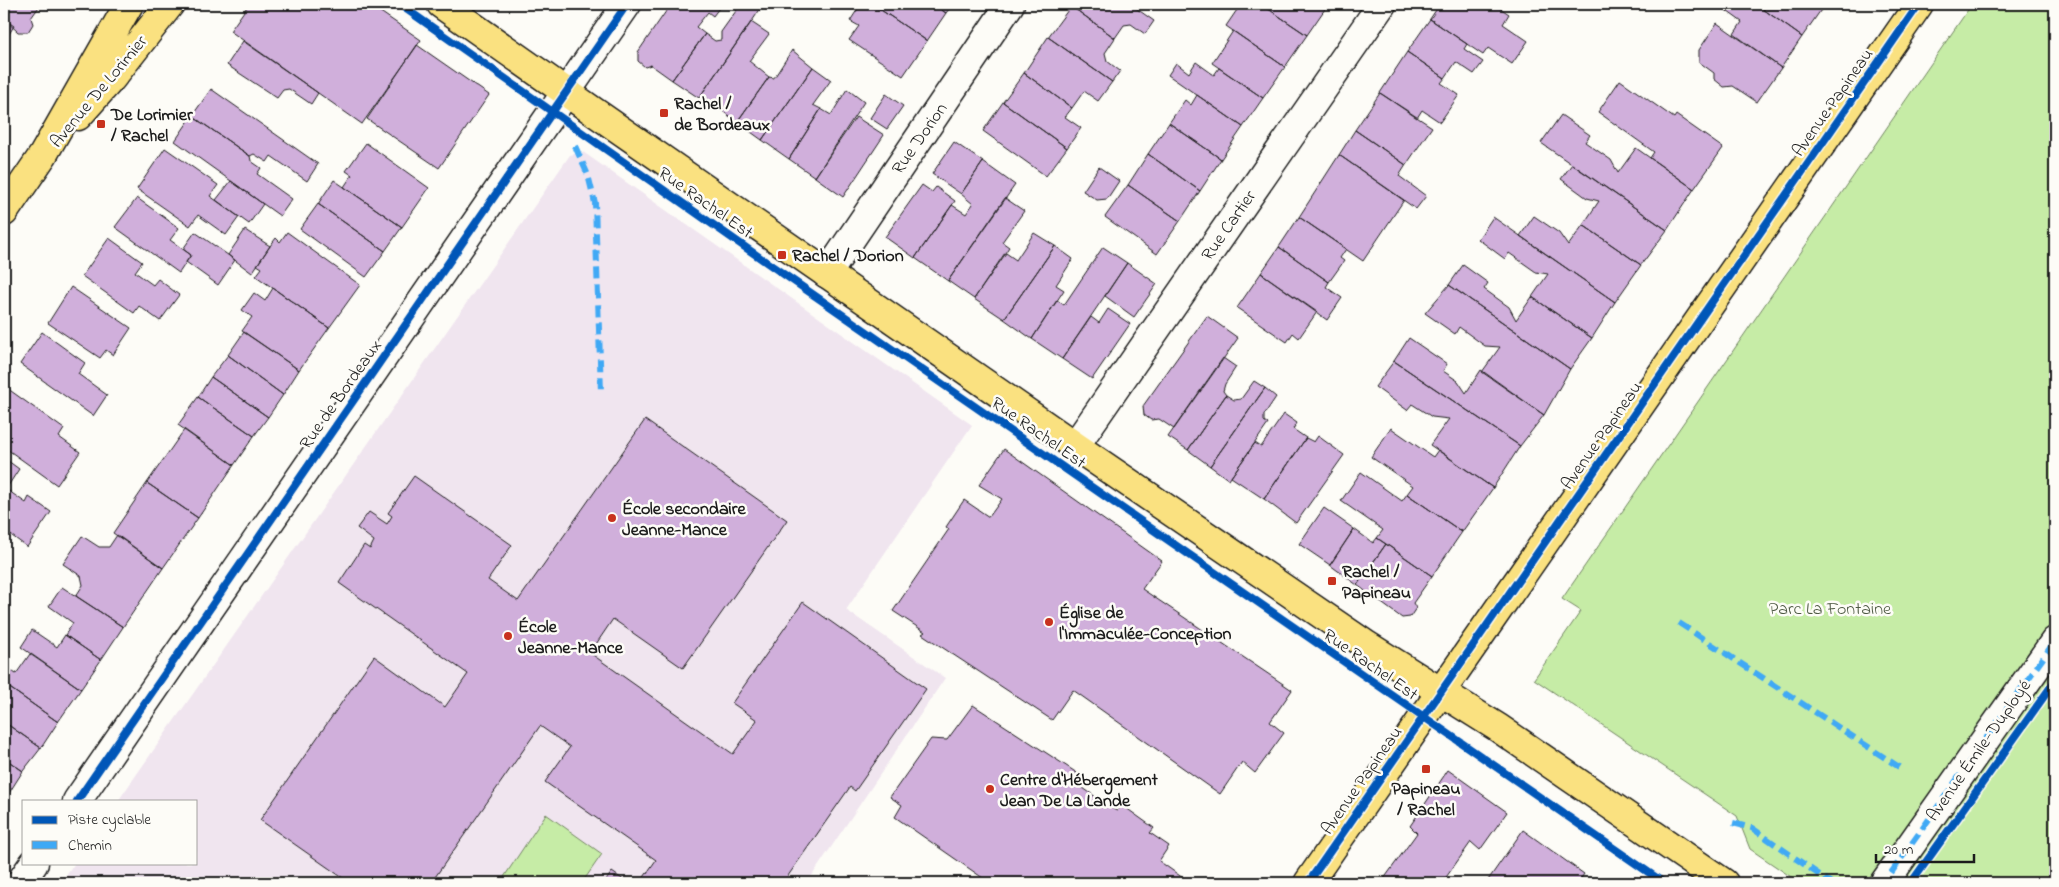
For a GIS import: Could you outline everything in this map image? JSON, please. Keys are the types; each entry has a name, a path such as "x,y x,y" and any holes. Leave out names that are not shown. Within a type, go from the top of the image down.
{"main road":[{"name":"Avenue De Lorimier","path":"4,212 43,155 129,4"},
{"name":"Avenue De Lorimier","path":"43,155 112,79 170,4"},
{"name":"Rue Rachel Est","path":"442,4 565,92 1076,446 1365,644 1497,727 1724,883"},
{"name":"Avenue Papineau","path":"1308,883 1918,4"}],"street":[{"name":"Rue de Bordeaux","path":"78,800 627,4"},
{"name":"Rue Dorion","path":"827,274 1010,4"},
{"name":"Rue Cartier","path":"1076,446 1382,4"},
{"name":"Avenue Émile-Duployé","path":"1887,878 2055,640"},
{"path":"20,883 33,864"}],"shaded area":[{"name":"École secondaire Jeanne-Mance","path":"583,152 972,425 846,610 945,678 807,883 61,883 74,864 198,864 198,800 119,800 570,155"}],"green space":[{"name":"Parc La Fontaine","path":"1972,4 2055,4 2055,883 1830,883 1827,881 1800,883 1750,849 1737,816 1534,679 1581,611 1562,599"},
{"path":"546,814 602,854 582,883 500,883"}],"building":[{"path":"4,4 41,4 31,18 33,24 28,32 18,32 4,19"},
{"path":"249,4 369,4 421,40 362,124 230,31"},
{"path":"671,4 722,4 713,16 708,12 696,27 705,34 672,80 651,65 645,67 638,61 638,52"},
{"path":"741,4 755,4 761,8 699,98 672,80 705,34 715,41 721,40 721,32"},
{"path":"861,4 872,4 927,41 903,76 849,40 859,26 850,21"},
{"path":"872,4 933,4 946,13 927,41"},
{"path":"933,4 953,4 946,13"},
{"path":"1073,4 1130,4 1154,21 1145,34 1131,24 1124,25 1115,38 1071,6"},
{"path":"1241,4 1261,4 1307,35 1285,67 1226,26"},
{"path":"1261,4 1323,4 1327,6 1307,35"},
{"path":"1440,4 1494,4 1509,14 1503,24 1528,41 1512,64 1488,48 1483,55 1430,19"},
{"path":"1717,4 1756,4 1802,37 1781,68 1734,34 1742,22"},
{"path":"1756,4 1819,4 1823,7 1802,37"},
{"path":"1071,6 1115,38 1105,53 1107,61 1120,71 1112,82 1048,37"},
{"path":"4,19 14,26 4,42"},
{"path":"1430,19 1467,44 1464,49 1483,62 1474,74 1456,62 1445,78 1407,52"},
{"path":"751,22 769,34 749,61 769,77 737,122 701,95"},
{"path":"1717,23 1781,68 1757,102 1733,86 1724,87 1714,79 1714,73 1699,62 1699,50"},
{"path":"1233,31 1285,67 1263,98 1212,63"},
{"path":"1048,37 1112,82 1098,101 1084,91 1072,108 1024,73"},
{"path":"243,41 318,93 311,104 289,89 283,90 277,98 227,65"},
{"path":"417,45 489,95 439,168 367,119"},
{"path":"792,50 813,67 762,140 737,122 769,77 774,78"},
{"path":"1407,52 1445,78 1441,83 1459,95 1440,122 1422,110 1417,118 1380,93"},
{"path":"1196,62 1214,75 1219,68 1263,98 1243,127 1168,75 1176,63 1189,73"},
{"path":"813,67 831,80 813,105 821,109 789,159 762,140"},
{"path":"1024,73 1072,108 1065,117 1081,128 1067,148 1003,102"},
{"path":"1620,80 1674,118 1676,115 1723,148 1694,189 1650,158 1654,152 1598,112"},
{"path":"211,89 318,164 307,181 271,156 267,162 254,154 250,156 192,116"},
{"path":"847,89 864,102 815,177 789,159 821,109 831,115"},
{"path":"1380,93 1432,127 1406,165 1355,130"},
{"path":"886,94 903,106 887,129 870,118"},
{"path":"1197,95 1243,127 1221,159 1169,123 1185,100 1191,105"},
{"path":"1003,102 1067,148 1046,176 983,131"},
{"path":"1561,115 1590,135 1585,142 1611,160 1618,173 1636,148 1694,189 1667,230 1541,143"},
{"path":"192,116 250,156 251,161 261,168 257,174 292,199 280,216 175,141"},
{"path":"856,117 884,135 843,197 815,177"},
{"path":"1169,123 1221,159 1200,191 1148,154"},
{"path":"1355,130 1406,165 1399,176 1426,196 1416,209 1339,155"},
{"path":"954,142 983,162 961,194 932,174"},
{"path":"366,143 429,188 402,227 344,187 352,175 346,171"},
{"path":"165,148 218,185 210,196 239,217 226,235 198,215 190,226 137,189"},
{"path":"1148,154 1200,191 1180,221 1128,185"},
{"path":"1339,155 1404,200 1363,261 1299,217"},
{"path":"983,162 1015,185 948,281 915,258 952,205 966,214 973,204 961,194"},
{"path":"1572,164 1667,230 1641,265 1583,225 1599,201 1587,198 1561,179"},
{"path":"1099,167 1119,181 1107,199 1097,200 1083,191"},
{"path":"334,180 402,227 385,251 318,204"},
{"path":"231,181 263,204 249,224 216,200"},
{"path":"922,185 932,192 936,187 955,201 915,258 885,237"},
{"path":"1128,185 1180,221 1157,254 1105,217"},
{"path":"137,198 179,228 170,240 191,255 179,273 115,227"},
{"path":"1005,198 1024,211 1002,242 1009,247 974,299 948,281"},
{"path":"318,204 385,251 366,277 300,229"},
{"path":"1534,216 1559,233 1568,246 1583,225 1641,265 1615,302 1520,236"},
{"path":"1299,217 1346,249 1340,258 1344,261 1329,282 1279,247"},
{"path":"1493,217 1615,302 1592,338 1532,297 1548,274 1536,272 1509,253 1505,259 1478,239"},
{"path":"245,230 270,246 252,273 228,255"},
{"path":"195,232 235,260 218,285 186,262 191,255 183,249"},
{"path":"287,232 360,285 329,328 256,276 262,268 257,265 270,246 276,238 280,242"},
{"path":"1034,233 1055,246 1004,319 974,299 1006,253 1016,260"},
{"path":"109,238 142,262 135,272 153,285 158,279 179,295 160,321 139,306 134,313 82,276"},
{"path":"1055,246 1073,259 1056,285 1064,290 1032,339 1004,319"},
{"path":"1103,247 1127,263 1062,359 1032,339 1057,300 1064,305"},
{"path":"1279,247 1329,282 1326,287 1342,298 1327,320 1261,273"},
{"path":"1127,263 1157,284 1134,317 1105,296"},
{"path":"1463,265 1488,283 1484,289 1509,307 1516,320 1532,297 1592,338 1570,369 1449,285"},
{"path":"1261,273 1317,312 1299,338 1293,333 1287,342 1237,308"},
{"path":"1449,285 1570,369 1544,415 1482,372 1500,347 1485,346 1459,327 1455,334 1425,313"},
{"path":"71,287 131,328 113,355 106,350 100,358 48,323"},
{"path":"273,288 329,328 299,370 242,331 252,317 242,310 254,293 265,301"},
{"path":"1108,309 1130,324 1092,379 1062,359 1091,317 1099,323"},
{"path":"1207,316 1238,338 1174,429 1159,419 1151,420 1144,415 1143,406"},
{"path":"42,332 85,363 78,374 107,395 93,416 20,364"},
{"path":"244,332 299,370 283,395 228,355"},
{"path":"1409,338 1447,364 1443,371 1458,381 1466,393 1481,370 1544,415 1520,446 1394,361"},
{"path":"228,355 283,395 268,417 211,377"},
{"path":"1223,358 1236,367 1225,384 1223,391 1226,395 1188,450 1168,437"},
{"path":"1394,361 1520,446 1493,488 1430,445 1449,419 1432,417 1412,404 1407,410 1375,387"},
{"path":"211,377 268,417 254,436 198,397"},
{"path":"1254,381 1265,388 1210,466 1188,450 1226,395 1234,400 1241,399"},
{"path":"4,386 64,429 59,437 80,452 57,485 4,447"},
{"path":"1265,388 1276,397 1264,415 1264,421 1268,424 1229,480 1210,466"},
{"path":"198,397 254,436 234,465 178,425"},
{"path":"1284,414 1297,423 1293,429 1306,438 1264,499 1231,477 1255,443 1261,447"},
{"name":"École Jeanne-Mance","path":"645,420 787,520 683,668 613,619 590,653 733,754 757,720 732,703 803,602 926,689 855,791 850,787 783,883 640,883 656,860 545,782 570,747 540,726 431,883 350,883 260,820 374,656 445,707 468,674 339,583 364,545 370,549 374,541 357,528 369,512 387,524 392,516 388,513 414,476 512,545 488,580 518,601"},
{"path":"1391,428 1433,457 1438,450 1493,488 1462,532 1407,494 1413,486 1371,457"},
{"path":"184,430 234,465 198,518 147,483"},
{"path":"1318,436 1344,455 1296,523 1264,499 1306,438 1314,442"},
{"name":"Église de l'Immaculée-Conception","path":"1004,449 1162,561 1142,589 1292,690 1270,722 1284,733 1255,773 1242,762 1220,794 1073,690 1052,720 922,634 925,632 893,611 949,529 946,527 964,500 989,517 1002,499 979,485"},
{"path":"4,458 19,469 6,489 26,503 29,497 51,512 27,547 4,530"},
{"path":"1361,472 1402,501 1407,494 1462,532 1432,576 1377,538 1383,530 1341,501"},
{"path":"147,483 198,518 163,568 113,533"},
{"path":"1324,508 1354,529 1330,565 1299,544"},
{"path":"1354,529 1373,543 1377,538 1386,544 1357,585 1330,565"},
{"path":"117,535 163,568 123,627 76,596 83,585 81,576 63,564 82,536 99,547 109,547"},
{"path":"1386,544 1432,576 1413,603 1416,608 1410,617 1402,618 1357,585"},
{"path":"62,587 123,627 101,660 65,635 73,623 49,606"},
{"path":"32,630 57,647 65,635 101,660 81,689 21,647"},
{"path":"30,654 81,689 58,722 4,684 4,671 6,667 16,674"},
{"path":"4,684 58,722 41,748 4,722"},
{"name":"Centre d'Hébergement Jean De La Lande","path":"973,705 1077,773 1073,781 1113,809 1117,811 1122,805 1154,828 1150,833 1169,846 1159,861 1190,883 990,883 895,817 902,805 890,797 931,739 947,740"},
{"path":"4,722 41,748 23,771 4,758"},
{"path":"4,758 23,771 9,793 4,789"},
{"path":"1448,770 1507,812 1480,850 1471,842 1442,883 1381,883 1417,833 1410,826"},
{"path":"1523,830 1584,874 1578,883 1486,883"},
{"path":"612,872 628,883 604,883"}],"marked path":[{"path":"575,146 588,175 595,203 601,393"},
{"path":"1679,623 1899,767"},
{"path":"1891,873 2055,641"},
{"path":"1733,823 1752,828 1831,883"}],"cycle path":[{"path":"399,4 769,264 1664,883"},
{"path":"78,800 627,4"},
{"path":"1308,883 1919,4"},
{"path":"1911,883 2055,681"}],"place":[{"name":"Rachel / de Bordeaux","path":"664,113"},
{"name":"De Lorimier / Rachel","path":"101,124"},
{"name":"Rachel / Dorion","path":"782,255"},
{"name":"École secondaire Jeanne-Mance","path":"612,518"},
{"name":"Rachel / Papineau","path":"1332,581"},
{"name":"Église de l'Immaculée-Conception","path":"1049,622"},
{"name":"École Jeanne-Mance","path":"508,636"},
{"name":"Papineau / Rachel","path":"1426,769"},
{"name":"Centre d'Hébergement Jean De La Lande","path":"990,789"}]}
